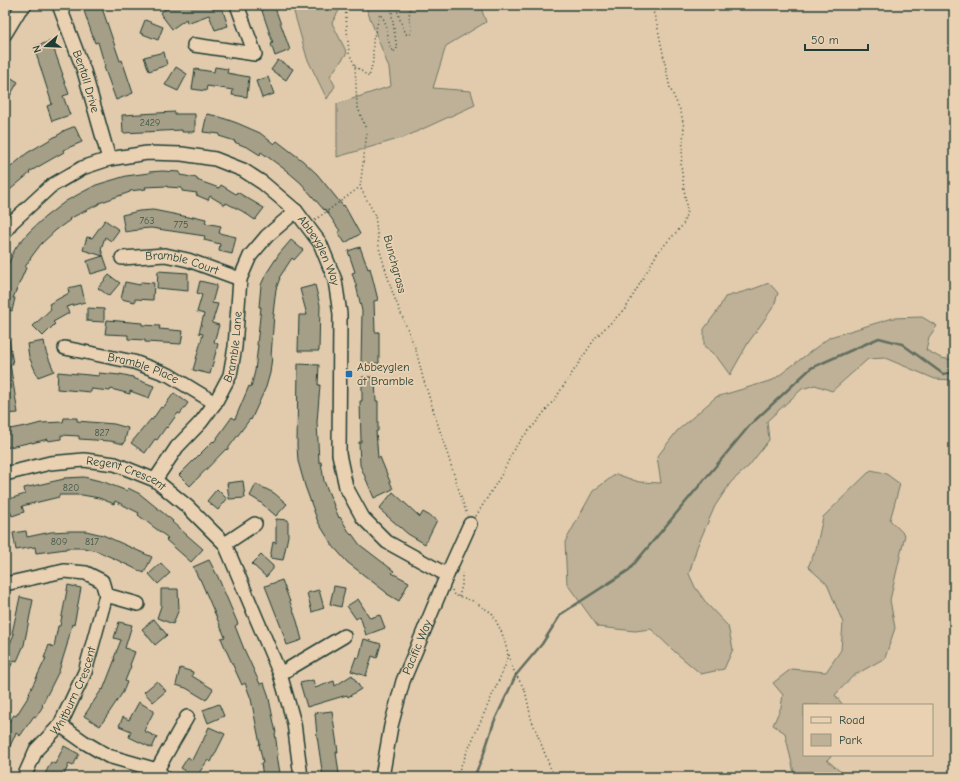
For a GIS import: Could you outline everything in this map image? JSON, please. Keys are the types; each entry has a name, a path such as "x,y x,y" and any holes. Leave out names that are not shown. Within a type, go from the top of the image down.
{"street":[{"path":"5,34 20,9 25,5"},
{"name":"Bentall Drive","path":"59,5 84,71 109,159"},
{"path":"194,45 255,54 237,5"},
{"name":"Abbeyglen Way","path":"5,232 11,223 51,186 82,168 109,159 154,153 182,154 215,160 243,170 263,183 296,211 308,226 320,243 335,280 340,314 338,454 346,486 363,518 387,542 447,576"},
{"name":"Bramble Lane","path":"155,480 177,447 201,422 215,403 230,375 234,351 240,279 250,256 267,236 296,211"},
{"name":"Bramble Court","path":"122,258 165,255 188,260 240,279"},
{"name":"Bramble Place","path":"65,348 134,362 169,375 215,403"},
{"name":"Regent Crescent","path":"5,474 50,463 84,460 115,464 155,480 188,508 226,544 280,674 294,723 301,777"},
{"path":"226,544 255,524"},
{"name":"Pacific Way","path":"382,777 391,726 403,681 470,524"},
{"path":"5,584 64,571 86,573 102,581 106,595 138,604"},
{"name":"Whitburn Crescent","path":"24,777 36,750 60,724 85,672 106,595"},
{"path":"280,674 344,636"},
{"path":"60,724 84,742 108,756 160,774 187,717"}],"path":[{"path":"308,226 360,187 367,132 357,105 355,66 349,53 345,5"},
{"path":"355,66 369,77 373,61 373,40 380,14 385,20 390,48 393,52 397,49 392,16 393,5"},
{"path":"393,5 396,6 406,34 410,34 411,28 409,16 411,5"},
{"path":"470,524 502,474 514,449 557,396 596,337 626,308 658,252 683,224 688,211 681,166 684,128 680,112 670,88 657,24 651,5"},
{"name":"Bunchgrass","path":"360,187 375,215 379,248 393,294 416,350 422,378 470,524"},
{"path":"459,597 462,585 462,573"},
{"path":"447,576 454,595 471,600 492,613 502,633 511,666 525,690 531,718 554,777"},
{"path":"456,777 506,664 508,653"}],"green space":[{"path":"292,5 342,5 332,23 347,53 330,76 335,86 327,99 307,58"},
{"path":"365,5 480,5 486,22 446,46 433,88 471,91 475,105 405,137 337,157 337,104 391,86 389,68"},
{"path":"769,283 778,293 774,306 748,343 730,375 717,357 704,346 704,329 718,310 725,297"},
{"path":"922,317 937,326 929,337 926,350 941,358 954,360 954,380 935,379 885,358 868,359 832,391 815,385 802,389 767,421 769,440 749,466 731,482 715,506 697,547 689,574 695,587 707,604 728,626 733,649 724,669 701,674 651,629 635,631 598,627 567,584 565,542 593,491 616,474 639,482 661,483 657,457 677,431 716,397 773,380 830,337 893,318"},
{"path":"871,470 885,473 900,484 890,520 905,535 890,600 895,628 885,658 853,676 835,695 842,704 803,704 803,756 831,756 827,760 842,773 857,777 795,777 785,733 773,725 781,707 783,695 773,683 791,669 826,672 841,650 843,623 827,584 808,567 816,549 823,517"}],"building":[{"path":"82,5 101,5 120,61 122,60 133,93 116,100 104,67 105,66 98,42 95,43"},
{"path":"171,5 221,5 228,26 215,30 209,15 187,23 186,19 172,29 160,13"},
{"path":"260,5 274,5 290,50 275,56 271,44 273,43"},
{"path":"145,20 163,27 158,40 140,33"},
{"path":"51,41 69,94 63,96 70,115 52,121 47,106 52,104 34,47"},
{"path":"164,52 167,65 149,71 144,57"},
{"path":"278,60 293,69 286,80 271,70"},
{"path":"176,67 187,74 178,91 165,85"},
{"path":"215,67 228,69 227,73 249,77 247,97 232,95 233,90 207,86 206,91 192,89 195,69 214,72"},
{"path":"5,74 18,82 5,104"},
{"path":"268,77 274,94 262,98 256,81"},
{"path":"175,112 175,114 195,114 195,132 182,132 182,130 123,133 122,115"},
{"path":"207,114 237,123 260,133 274,144 277,141 303,161 317,174 343,206 344,205 360,234 345,243 338,232 340,231 325,209 324,210 301,183 287,171 261,152 260,155 249,148 234,142 235,141 219,136 220,134 203,132"},
{"path":"75,127 82,142 63,150 64,152 29,172 30,173 5,194 5,172 27,153 63,131"},
{"path":"162,171 180,172 180,175 197,178 197,180 219,188 221,185 236,194 237,192 264,208 255,220 242,211 226,203 225,205 210,196 208,200 196,195 197,193 182,191 182,188 167,186 145,187 146,189 130,191 99,203 69,219 70,220 56,230 41,244 25,267 26,268 13,298 15,298 12,311 5,309 5,271 11,256 29,232 45,217 66,201 96,185 126,176"},
{"path":"153,210 206,219 205,223 221,226 219,233 236,237 232,254 219,251 220,244 204,240 205,236 151,228 125,232 122,215 139,211"},
{"path":"105,220 119,230 111,241 105,237 101,249 108,269 91,274 87,261 103,256 83,250 87,237 92,238"},
{"path":"291,240 303,250 294,260 292,258 279,278 276,289 273,314 272,357 266,387 251,420 250,419 227,450 226,449 190,486 179,475 213,441 214,442 232,417 235,419 249,386 251,387 255,371 258,345 261,285 279,254"},
{"path":"360,247 368,269 370,268 378,300 374,301 375,332 379,332 379,363 361,364 362,311 352,273 355,272 348,251"},
{"path":"158,271 188,273 188,291 157,288"},
{"path":"109,275 120,283 109,296 98,288"},
{"path":"200,281 217,285 212,303 218,304 212,323 219,325 214,342 218,344 210,374 193,370 203,334 199,333 204,314 197,312 202,295 197,293"},
{"path":"125,282 140,285 141,282 154,283 153,300 135,299 135,302 121,299"},
{"path":"81,285 85,302 66,307 69,313 53,322 55,324 43,336 33,326 51,309 49,304 69,293 68,288"},
{"path":"315,285 320,305 319,351 298,351 299,315 307,315 300,289"},
{"path":"87,308 104,309 104,322 87,321"},
{"path":"107,320 142,323 142,325 160,326 159,329 183,331 181,344 145,342 145,340 128,339 128,335 105,334"},
{"path":"5,339 9,339 13,364 10,364 18,413 5,414"},
{"path":"44,341 46,352 54,371 38,377 29,357 27,344"},
{"path":"298,364 319,365 318,385 320,385 317,422 319,462 321,462 324,481 339,518 340,517 351,535 352,534 360,545 394,571 392,573 409,582 399,601 387,594 347,562 333,546 318,522 298,461"},
{"path":"58,372 99,376 99,373 120,374 133,377 154,386 149,398 130,391 130,394 111,389 110,391 91,389 91,392 57,389"},
{"path":"362,377 375,377 376,401 378,401 378,431 376,431 378,458 380,457 393,489 374,498 360,465 359,442 361,442 360,401 362,401"},
{"path":"174,393 188,403 180,414 178,413 167,428 166,427 157,440 155,439 145,453 131,443 151,419 152,420 161,407 163,408"},
{"path":"64,418 77,418 77,421 114,424 128,428 124,444 110,441 79,439 79,436 61,435 61,439 48,441 48,439 5,448 5,430 41,423 63,422"},
{"path":"84,477 104,482 127,491 128,488 140,494 173,521 172,522 203,549 191,562 166,540 168,538 138,515 139,513 115,501 114,504 99,498 82,495 59,495 59,497 22,506 24,512 12,516 6,500 25,494 24,488 64,478"},
{"path":"243,481 245,498 229,499 227,483"},
{"path":"256,484 274,493 287,504 276,516 260,502 250,496"},
{"path":"217,489 227,499 218,510 207,501"},
{"path":"393,492 420,517 423,512 437,520 425,544 408,534 379,509"},
{"path":"276,519 288,520 288,536 283,560 270,558 273,542 276,543"},
{"path":"26,531 27,537 51,532 86,531 103,535 152,557 144,573 97,551 84,548 66,548 36,553 35,547 16,550 13,533"},
{"path":"261,555 273,566 273,569 266,577 252,564"},
{"path":"209,560 238,624 235,626 244,649 260,684 264,683 268,694 276,733 280,773 263,777 261,763 263,763 251,699 245,683 242,685 226,650 221,638 225,637 200,579 193,567"},
{"path":"161,563 170,573 158,584 149,574"},
{"path":"282,580 297,621 302,640 287,645 265,586"},
{"path":"68,585 81,588 74,625 72,624 59,671 42,705 43,706 20,736 16,733 5,757 5,727 14,715 16,716 30,694 29,693 46,658 44,658 49,645 54,647 58,626 60,626"},
{"path":"334,586 345,588 341,607 330,604"},
{"path":"161,589 178,589 179,609 173,624 157,618 161,606"},
{"path":"319,590 324,608 312,612 307,593"},
{"path":"20,597 33,600 24,645 17,661 14,660 5,677 5,656 14,634 12,633"},
{"path":"358,599 370,618 380,615 385,628 366,635 360,616 356,619 347,606"},
{"path":"154,619 167,635 155,645 142,629"},
{"path":"119,622 132,625 125,648 135,652 125,681 127,682 123,692 100,726 84,716 102,689 103,690 115,659 114,658 121,640 114,638"},
{"path":"364,639 381,644 377,658 372,656 366,676 351,671 356,657 359,658"},
{"path":"180,668 193,672 192,676 213,689 206,700 186,688 176,685"},
{"path":"352,675 361,689 348,697 347,695 307,707 300,683 313,680 315,688 334,681 335,686"},
{"path":"157,681 166,691 153,702 144,692"},
{"path":"139,702 154,711 144,731 157,737 152,748 129,737 131,731 119,726 123,717 129,720"},
{"path":"219,704 224,716 208,723 203,710"},
{"path":"332,711 338,752 336,752 339,774 323,777 315,713"},
{"path":"209,727 225,734 211,762 208,760 196,777 193,777 181,768 188,757 192,760"},
{"path":"64,746 79,754 73,766 69,764 63,777 52,777 45,774 51,762 55,764"}],"waterway":[{"path":"474,777 483,756 494,722 516,675 542,644 561,614 629,570 750,425 811,368 879,338 902,344 943,374 954,372"}],"place":[{"name":"Abbeyglen at Bramble","path":"349,374"}]}
